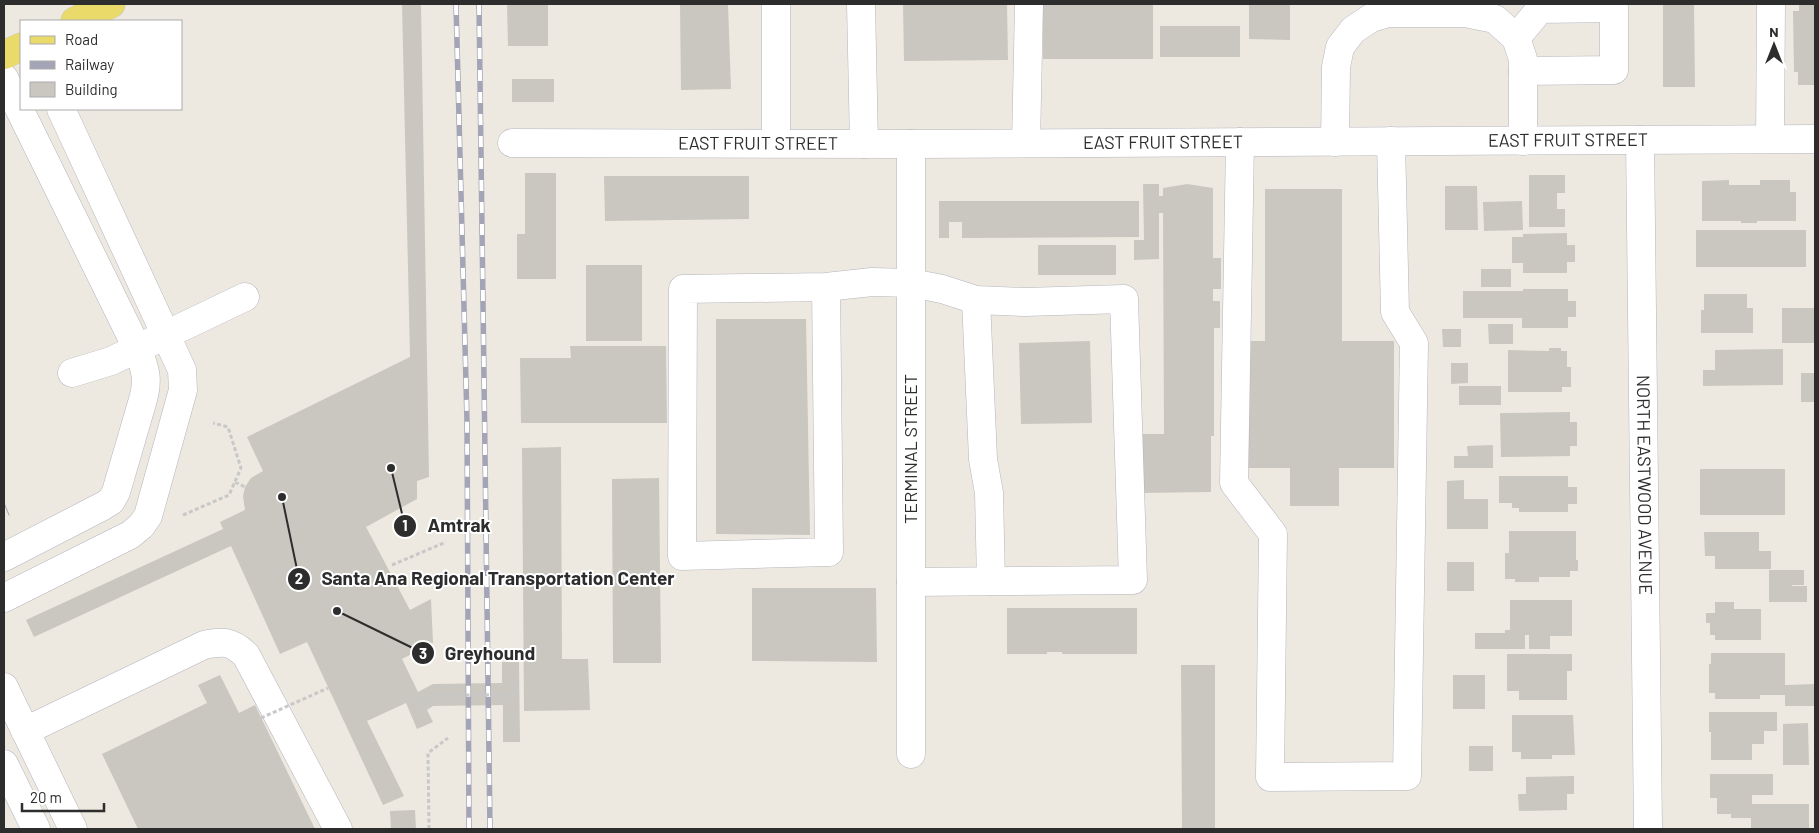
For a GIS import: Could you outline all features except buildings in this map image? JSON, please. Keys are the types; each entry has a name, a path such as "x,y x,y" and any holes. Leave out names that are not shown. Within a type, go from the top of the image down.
{"main road":[{"path":"77,20 111,4"},
{"path":"4,55 20,47"}],"street":[{"path":"776,4 776,143"},
{"path":"861,4 864,144"},
{"path":"1026,143 1029,4"},
{"path":"1770,139 1771,4"},
{"path":"1516,38 1540,9 1614,8 1614,70 1523,71"},
{"path":"1335,142 1336,67 1340,47 1353,30 1371,18 1388,13 1465,13 1495,19 1516,38 1523,59 1523,141"},
{"path":"4,78 137,348 145,366 147,377 146,390 116,492 111,501 4,557"},
{"path":"4,598 130,535 141,526 148,516 183,390 182,370 61,110"},
{"name":"EAST FRUIT STREET","path":"512,143 910,144 1815,139"},
{"name":"NORTH EASTWOOD AVENUE","path":"1640,140 1648,829"},
{"path":"1240,142 1234,483 1273,534 1270,777 1407,776 1414,343 1395,312 1391,141"},
{"name":"TERMINAL STREET","path":"910,144 911,754"},
{"path":"50,171 83,155"},
{"path":"826,287 829,552 682,556 682,289 826,287 872,282 911,283 942,289 976,300 1024,302 1124,299 1133,580 911,582"},
{"path":"72,373 111,361 245,297"},
{"path":"976,300 983,459 988,492 991,581"},
{"path":"25,731 204,644 220,641 235,645 246,655 338,829"},
{"path":"4,687 73,829"},
{"path":"4,764 36,829"}],"path":[{"path":"183,515 229,495 241,468 228,428 213,423"},
{"path":"235,482 245,487"},
{"path":"392,565 446,542"},
{"path":"415,703 433,695 516,695 516,682 510,682"},
{"path":"261,718 328,688"},
{"path":"424,700 427,707 431,704 429,700"},
{"path":"429,829 428,753 448,738"}],"tram line":[{"path":"4,503 9,515"}],"railway":[{"path":"456,4 467,421 469,829"},
{"path":"479,4 490,829"}],"place":[{"name":"Amtrak","path":"391,468"},
{"name":"Santa Ana Regional Transportation Center","path":"282,497"},
{"name":"Greyhound","path":"337,611"}]}
